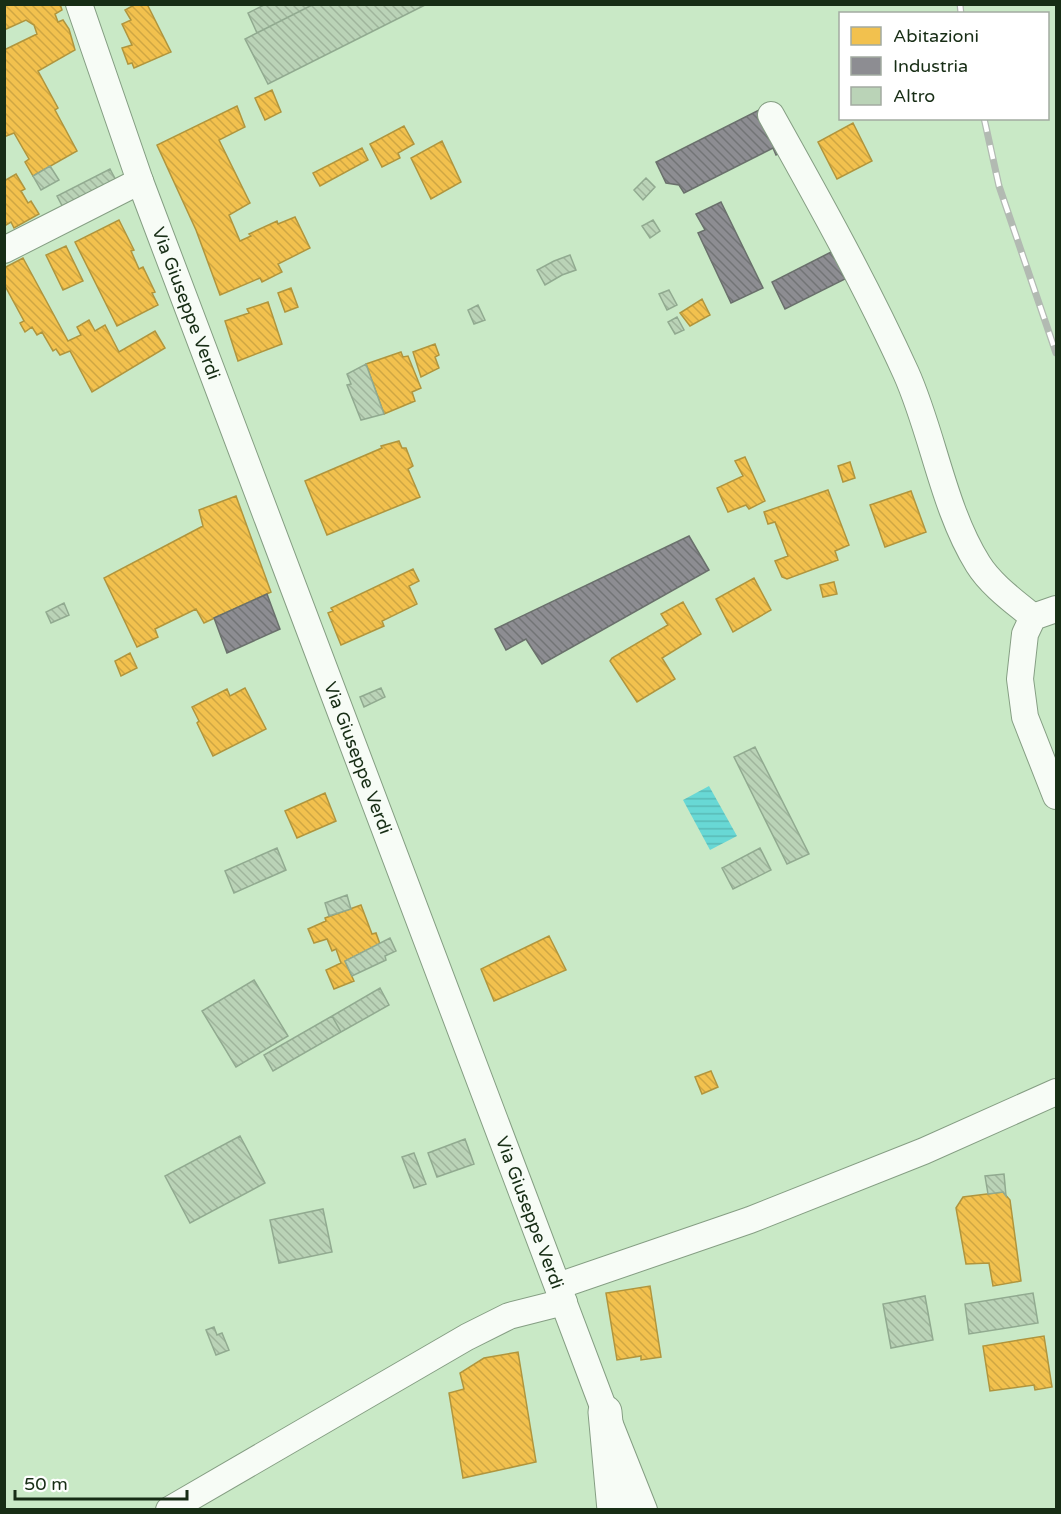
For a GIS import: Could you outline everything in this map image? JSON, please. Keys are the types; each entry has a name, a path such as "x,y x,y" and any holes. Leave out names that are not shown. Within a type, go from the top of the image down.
{"highway":[{"path":"605,1412 614,1509"}],"street":[{"name":"Via Giuseppe Verdi","path":"79,4 140,181 605,1412 644,1509"},
{"path":"771,115 889,336 912,387 962,534 979,566 1006,594 1045,613 1025,634 1020,679 1025,717 1056,796"},
{"path":"4,250 140,181"},
{"path":"169,1509 467,1336 509,1316 924,1151 1056,1092"}],"water":[{"path":"709,786 737,836 710,850 683,800"}],"building: Abitazioni":[{"path":"4,4 60,4 62,10 55,14 58,22 63,20 69,29 75,50 38,71 58,108 55,110 77,151 33,176 25,162 29,159 14,133 4,137 4,50 37,34 34,25 26,20 4,30"},
{"path":"136,4 147,4 171,52 134,68 132,63 128,64 122,48 132,45 122,24 131,20 125,10"},
{"path":"272,90 281,112 265,120 255,98"},
{"path":"237,106 245,127 219,140 250,203 229,215 240,241 251,236 249,234 277,221 278,224 295,217 310,248 278,264 282,272 262,282 260,278 220,295 196,230 157,145"},
{"path":"853,123 872,161 837,179 818,142"},
{"path":"404,126 414,144 398,153 400,158 382,167 370,144"},
{"path":"442,141 461,182 431,199 411,158"},
{"path":"362,148 368,160 320,186 313,173"},
{"path":"16,174 25,189 21,191 28,203 31,201 39,214 14,228 11,222 6,225 4,223 4,181"},
{"path":"119,220 134,250 131,251 139,269 143,267 155,292 152,293 158,305 117,326 75,242"},
{"path":"66,246 83,281 63,290 46,255"},
{"path":"23,258 68,341 81,335 77,327 89,320 95,331 105,325 119,352 155,331 165,348 92,392 70,351 60,355 56,349 53,351 42,332 37,335 32,327 25,332 20,323 24,321 4,284 4,268"},
{"path":"291,288 298,307 285,312 278,293"},
{"path":"702,299 710,315 690,326 680,313"},
{"path":"268,302 282,344 238,361 225,321 249,313 247,309"},
{"path":"435,344 439,355 435,357 439,368 421,377 413,352"},
{"path":"401,352 403,357 408,356 421,388 412,392 415,401 384,414 366,364"},
{"path":"399,441 402,448 406,448 413,466 408,469 420,497 327,535 305,481 382,448 381,446"},
{"path":"745,457 765,501 749,509 746,505 728,512 717,488 743,476 735,461"},
{"path":"850,462 855,478 843,482 838,466"},
{"path":"828,490 849,545 835,551 838,560 787,579 782,577 775,561 788,556 775,522 768,524 764,512"},
{"path":"911,491 926,532 885,547 870,505"},
{"path":"236,496 271,592 204,623 196,609 155,629 158,637 137,647 104,578 203,526 199,510"},
{"path":"413,569 419,581 409,586 417,604 382,621 384,626 341,645 328,613 333,611 331,608"},
{"path":"754,578 771,610 733,632 716,599"},
{"path":"834,582 837,594 823,597 820,585"},
{"path":"683,602 701,634 662,658 675,679 637,702 610,661 668,625 661,614"},
{"path":"130,653 137,668 121,676 115,661"},
{"path":"245,688 266,729 213,756 192,707 227,689 230,696"},
{"path":"325,793 336,821 297,838 285,811"},
{"path":"361,905 372,934 376,933 380,944 345,961 354,981 334,989 326,970 341,963 336,949 332,951 327,939 314,943 308,929 326,921 325,918"},
{"path":"549,936 566,970 494,1001 481,969"},
{"path":"711,1071 718,1087 702,1094 695,1077"},
{"path":"1003,1192 1010,1200 1021,1281 993,1286 989,1263 966,1264 956,1208 963,1197"},
{"path":"650,1286 661,1357 641,1360 641,1356 617,1360 606,1293"},
{"path":"1044,1336 1052,1387 1035,1390 1034,1385 990,1391 983,1346"},
{"path":"518,1352 536,1462 463,1478 449,1393 464,1389 460,1373 484,1358"}],"building: Industria":[{"path":"763,108 784,151 776,155 773,148 684,193 679,185 666,183 656,162"},
{"path":"721,202 763,288 731,303 698,233 705,230 696,214"},
{"path":"837,249 851,276 785,309 772,282"},
{"path":"689,536 709,570 542,664 526,639 506,650 495,629"},
{"path":"267,594 280,629 227,653 214,618"}],"building: Altro":[{"path":"266,4 314,4 257,33 248,13"},
{"path":"314,4 425,5 268,84 245,39"},
{"path":"50,166 59,180 41,190 33,176"},
{"path":"110,169 119,186 66,213 57,196"},
{"path":"646,178 655,187 643,200 634,190"},
{"path":"653,220 660,231 650,238 642,226"},
{"path":"570,255 576,270 545,285 537,270"},
{"path":"669,290 677,305 667,310 659,294"},
{"path":"478,305 485,320 474,324 468,310"},
{"path":"677,317 684,330 675,334 668,322"},
{"path":"366,364 384,414 361,420 347,385 351,384 347,374"},
{"path":"64,603 69,615 51,623 46,612"},
{"path":"381,688 385,697 364,707 360,697"},
{"path":"755,747 809,854 787,864 734,757"},
{"path":"277,848 286,870 234,893 225,871"},
{"path":"760,848 771,870 733,889 722,868"},
{"path":"347,895 351,909 329,916 325,903"},
{"path":"390,938 396,951 385,956 386,960 352,976 345,961"},
{"path":"254,980 288,1036 236,1067 202,1011"},
{"path":"380,988 389,1005 341,1032 332,1016"},
{"path":"332,1016 341,1032 273,1071 264,1055"},
{"path":"240,1136 265,1183 190,1223 165,1176"},
{"path":"465,1139 474,1164 437,1177 428,1153"},
{"path":"414,1153 426,1184 414,1188 402,1157"},
{"path":"1004,1174 1006,1196 1003,1192 988,1194 985,1176"},
{"path":"323,1209 332,1252 279,1263 270,1220"},
{"path":"1033,1293 1038,1323 969,1334 965,1304"},
{"path":"925,1296 933,1340 891,1348 883,1304"},
{"path":"214,1327 217,1335 222,1333 229,1350 216,1355 206,1330"}],"railway":[{"path":"960,4 961,12"},
{"path":"984,120 999,186 1056,353"}]}
